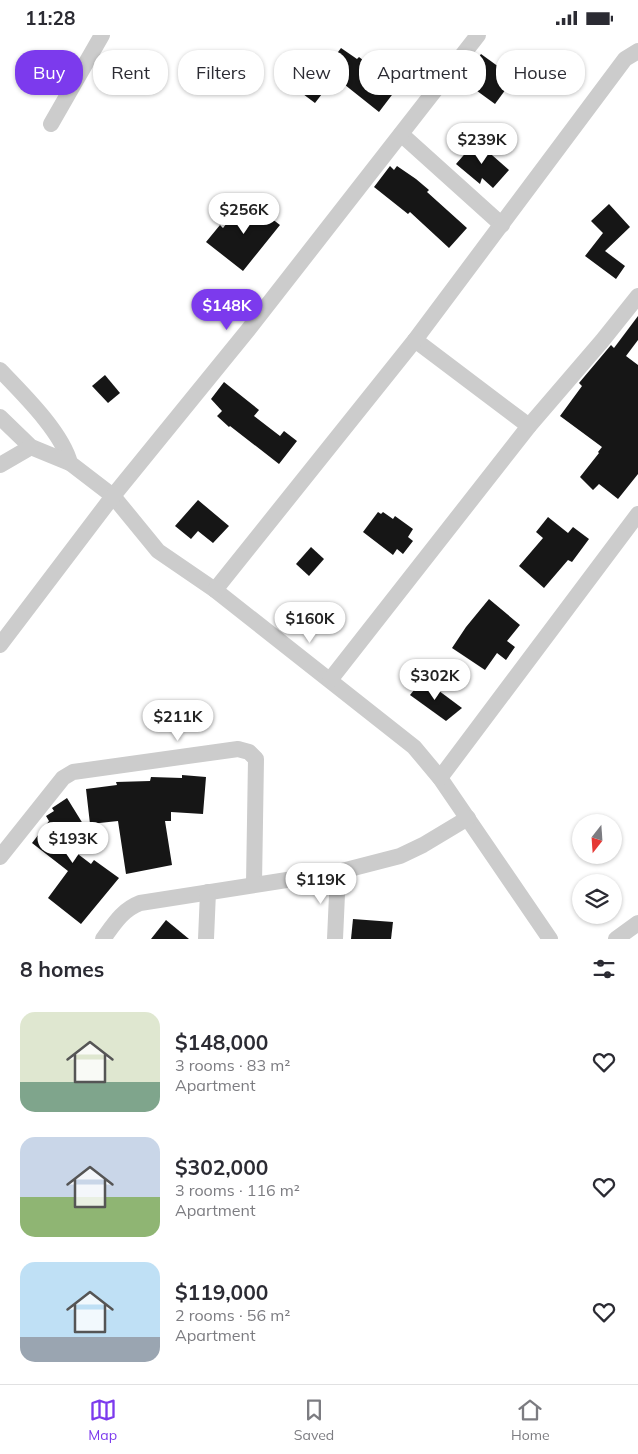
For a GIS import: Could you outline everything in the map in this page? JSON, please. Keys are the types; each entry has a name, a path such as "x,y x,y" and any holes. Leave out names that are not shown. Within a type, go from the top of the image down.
{"street":[{"path":"50,124 102,35"},
{"path":"0,645 113,496 248,330 478,35"},
{"path":"215,590 416,341 625,59 638,51"},
{"path":"401,134 502,225"},
{"path":"330,680 529,426 638,296"},
{"path":"416,341 529,426"},
{"path":"0,370 26,397 67,450 70,463"},
{"path":"0,417 31,447 70,463 113,496 158,551 215,590 414,747 440,778 550,939"},
{"path":"0,465 31,447"},
{"path":"440,778 638,514"},
{"path":"0,857 68,774 238,749 249,752 256,759 254,884"},
{"path":"103,939 120,916 130,907 140,903 338,872 400,856 423,845 468,818"},
{"path":"335,939 338,872"},
{"path":"206,939 208,892"},
{"path":"616,939 638,923"}],"building":[{"path":"349,54 357,59 359,57 359,95 392,95 379,112 349,88"},
{"path":"486,58 496,65 496,95 502,95 495,104 483,95 486,95"},
{"path":"304,95 321,95 315,103"},
{"path":"476,141 509,170 493,188 482,178 480,184 456,164"},
{"path":"390,166 394,170 397,166 416,179 429,190 427,192 467,228 449,248 410,212 408,214 374,187"},
{"path":"246,199 280,225 243,271 206,242 220,225 223,228"},
{"path":"609,204 630,227 605,251 625,266 616,279 585,256 603,233 591,221"},
{"path":"638,316 638,340 626,356 638,365 638,474 618,499 599,484 593,490 580,477 602,447 560,416 582,386 579,383 611,345 614,348"},
{"path":"105,375 120,393 108,403 92,386"},
{"path":"224,382 259,410 254,416 280,436 284,431 297,441 279,464 217,416 222,411 211,399"},
{"path":"198,500 229,526 213,543 198,531 191,539 175,526"},
{"path":"378,512 381,514 383,512 393,519 395,516 413,529 408,537 413,541 403,554 397,549 393,555 363,532"},
{"path":"548,517 568,533 573,527 589,539 572,562 568,560 544,588 519,566 543,538 536,532"},
{"path":"311,547 324,559 309,576 296,564"},
{"path":"489,599 520,625 507,641 515,647 506,660 497,653 485,670 452,648"},
{"path":"423,679 462,708 446,721 410,695"},
{"path":"182,775 206,777 203,814 171,812 171,821 165,821 172,865 126,874 118,821 90,824 86,789 117,785 116,782 150,781 151,777 182,778"},
{"path":"67,798 88,832 66,845 91,864 94,860 119,878 81,924 48,898 68,871 32,843 49,821 46,816 54,811 52,808"},
{"path":"353,919 393,922 391,939 351,939"},
{"path":"166,920 189,939 151,939"}]}
